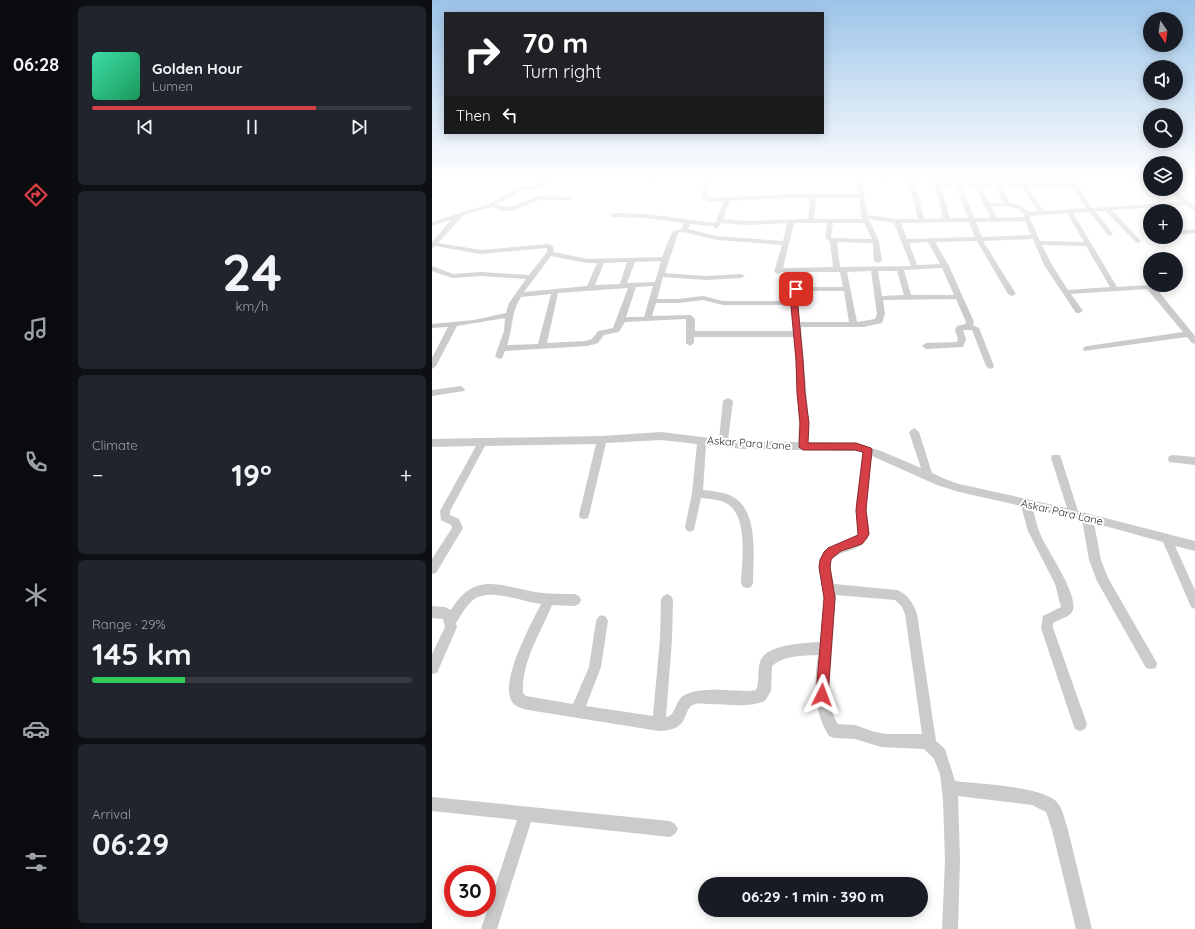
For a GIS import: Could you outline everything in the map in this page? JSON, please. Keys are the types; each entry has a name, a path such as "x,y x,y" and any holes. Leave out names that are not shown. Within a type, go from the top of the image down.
{"street":[{"path":"432,245 454,221"},
{"path":"684,221 748,223 783,221"},
{"path":"791,221 779,271 900,269 945,266"},
{"path":"830,221 828,237 834,240 876,241"},
{"path":"867,221 876,241 878,261"},
{"path":"897,221 915,268"},
{"path":"972,221 979,240 1012,294"},
{"path":"1029,221 1048,265 1079,312"},
{"path":"1074,221 1115,289"},
{"path":"1100,221 1110,234"},
{"path":"1119,221 1138,241"},
{"path":"684,230 688,222"},
{"path":"712,237 718,223"},
{"path":"647,319 674,233 684,230 712,237 785,243"},
{"path":"1183,233 1195,232"},
{"path":"834,240 840,269 847,289 854,325"},
{"path":"904,241 1037,240 1087,244"},
{"path":"931,241 945,266 970,322 968,326"},
{"path":"432,245 481,252 548,246 551,248 550,253 513,303 509,316 508,331 501,352 542,346 590,343 595,341 601,333 616,330 622,320 633,285"},
{"path":"550,253 581,260 601,261 665,259"},
{"path":"623,285 632,259"},
{"path":"590,287 601,261"},
{"path":"432,268 452,276 481,274 531,277"},
{"path":"796,324 864,325 879,322 881,319 881,314 874,269"},
{"path":"900,269 908,298"},
{"path":"798,270 799,282 794,296 794,303 804,423 803,447"},
{"path":"660,276 700,278 740,276"},
{"path":"518,295 590,287 658,284"},
{"path":"1066,292 1146,287 1151,288 1195,341"},
{"path":"796,289 847,289"},
{"path":"542,346 555,292"},
{"path":"879,298 958,297"},
{"path":"652,301 684,301 704,298 723,303 794,303"},
{"path":"432,326 509,316"},
{"path":"622,320 688,317 691,319 690,343"},
{"path":"432,366 454,324"},
{"path":"926,346 960,345 962,339 959,330 968,326 975,328 990,366"},
{"path":"690,334 797,334"},
{"path":"1087,349 1189,334"},
{"path":"432,393 462,389"},
{"path":"723,442 728,401"},
{"path":"914,432 928,475"},
{"name":"Askar Para Lane","path":"432,443 602,440 661,436 743,445 856,447 868,450 941,482 959,488 1087,517 1195,546"},
{"path":"584,515 602,440"},
{"path":"690,527 697,493 702,440"},
{"path":"432,568 458,528 455,522 445,517 446,511 482,443"},
{"path":"868,450 861,510 864,534 859,541 838,548 828,555 825,567 830,598 822,695 829,724 834,731 854,732 882,740 930,744 936,749 940,756 949,788 953,817 950,929"},
{"path":"1056,458 1074,514"},
{"path":"1173,459 1195,461"},
{"path":"697,493 720,497 733,502 740,512 745,522 747,533 747,583"},
{"path":"1026,504 1035,537 1064,591 1067,601 1067,609 1063,613 1047,620 1047,628 1080,724"},
{"path":"1087,517 1102,581 1151,663"},
{"path":"1167,538 1195,603"},
{"path":"829,588 897,595 903,598 908,605 911,614 930,744"},
{"path":"432,668 449,632 451,621 468,598 478,592 498,590 512,591 532,597 575,600"},
{"path":"549,599 519,672 515,689 520,702 659,724 674,724 678,720 683,703 688,699 695,697 749,698 760,696 764,691 766,663 771,658 791,650 825,648"},
{"path":"659,724 666,653 667,600"},
{"path":"432,612 445,613 449,616 451,621"},
{"path":"577,712 595,668 602,621"},
{"path":"949,788 1032,798 1044,802 1051,807 1060,830 1084,929"},
{"path":"432,804 670,829"},
{"path":"489,929 526,814"}],"route":[{"path":"796,289 794,293 794,310 800,360 804,423 803,447 856,447 868,450 861,510 861,520 864,534 859,541 832,551 826,560 825,567 830,598 822,695"}]}
